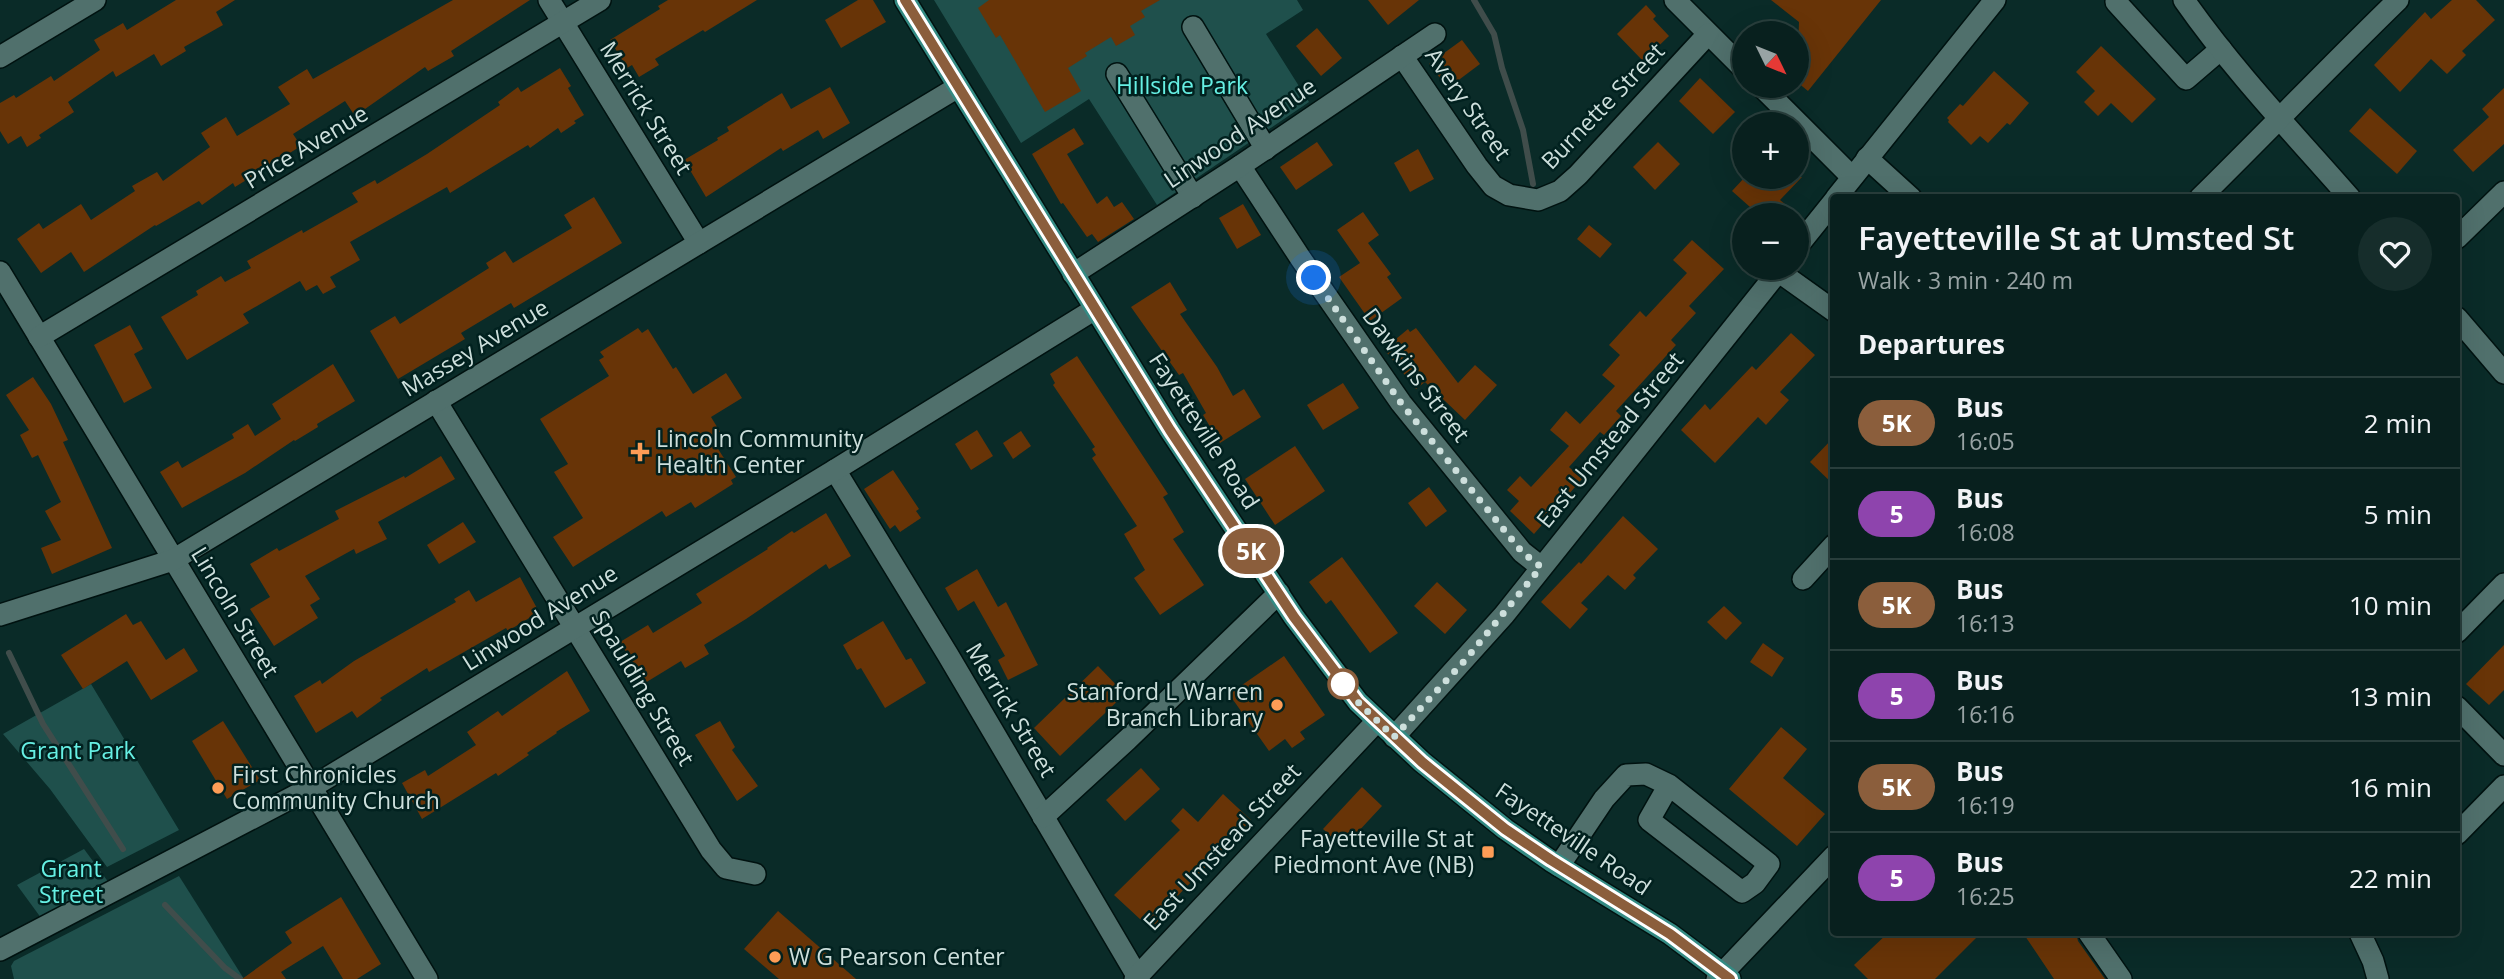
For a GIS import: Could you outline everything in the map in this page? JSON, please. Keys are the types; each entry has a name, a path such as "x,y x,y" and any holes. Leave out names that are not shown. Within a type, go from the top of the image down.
{"main road":[{"name":"Fayetteville Road","path":"905,0 1170,430 1339,679 1394,737 1505,829 1559,866 1670,934 1723,977"}],"street":[{"path":"0,57 95,0"},
{"name":"Merrick Street","path":"549,0 699,243"},
{"name":"Price Avenue","path":"39,337 600,0"},
{"path":"1675,0 1732,57"},
{"path":"1839,194 1995,0"},
{"path":"2118,0 2116,2 2186,79 2221,49"},
{"path":"2184,0 2221,49 2346,194"},
{"path":"2204,194 2398,0"},
{"path":"1193,27 1266,149"},
{"name":"Linwood Avenue","path":"1073,274 1266,149 1435,34"},
{"name":"Burnette Street","path":"1527,199 1546,198 1560,191 1578,175 1708,34"},
{"name":"Avery Street","path":"1402,56 1493,186 1509,195 1527,199"},
{"path":"1117,74 1193,197"},
{"name":"Massey Avenue","path":"0,615 173,560 958,87"},
{"path":"1773,98 1852,177"},
{"path":"1867,158 1907,194"},
{"name":"Dawkins Street","path":"1240,166 1401,403 1522,552 1541,567"},
{"path":"2460,235 2504,192"},
{"path":"1809,232 1830,205"},
{"name":"Lincoln Street","path":"0,272 428,979"},
{"name":"East Umstead Street","path":"1394,737 1467,658 1771,280"},
{"path":"1793,280 1830,307"},
{"name":"Linwood Avenue","path":"0,950 312,787 1095,309"},
{"path":"2460,322 2504,373"},
{"name":"Spaulding Street","path":"436,401 711,850 726,868 755,874"},
{"name":"Merrick Street","path":"835,470 1138,978"},
{"path":"1802,579 1830,549"},
{"path":"2460,629 2504,584"},
{"path":"1043,817 1279,593"},
{"path":"2460,710 2504,755"},
{"name":"East Umstead Street","path":"1138,978 1377,721"},
{"path":"1559,866 1604,799 1626,775 1646,774 1669,785 1769,864 1755,883 1742,892 1649,820 1669,785"},
{"path":"2460,831 2504,786"},
{"path":"1723,977 1830,860"},
{"path":"1755,883 1783,909"},
{"path":"2091,936 2121,979"},
{"path":"2361,936 2378,979"}],"green space":[{"name":"Hillside Park","path":"934,0 1297,0 1303,10 1266,34 1309,102 1157,205 1089,99 1021,143"},
{"name":"Grant Park","path":"91,684 179,830 107,867 50,789 3,734"},
{"name":"Grant Street","path":"84,849 112,887 44,922 17,885"},
{"path":"179,876 244,979 14,979 11,966 14,961"}],"building":[{"path":"176,0 235,0 216,12 223,25 184,47 186,51 161,66 154,54 116,77 113,71 68,102 74,112 39,135 41,138 27,147 21,136 8,144 0,131 0,103 14,95 16,98 51,76 54,81 100,50 94,40 123,23 127,30"},
{"path":"453,0 530,0 451,51 454,56 428,71 425,67 355,116 345,101 293,134 301,146 235,187 233,183 202,205 199,201 155,225 84,272 71,252 41,273 17,239 39,223 43,229 81,204 91,220 135,191 132,186 157,172 163,181 210,147 201,133 226,117 237,136 290,104 278,87 307,69 313,79"},
{"path":"668,0 757,0 655,59 659,65 639,77 632,65 627,68 610,40 660,9 658,6"},
{"path":"858,0 873,0 886,22 841,48 825,20"},
{"path":"989,0 1160,0 1141,11 1145,17 1130,26 1135,35 1116,46 1111,37 1085,53 1087,56 1068,68 1081,91 1045,112 1000,35 996,38 978,8"},
{"path":"1368,0 1419,0 1388,25"},
{"path":"1771,0 1881,0 1810,89 1810,21 1798,21"},
{"path":"2452,0 2476,0 2495,20 2462,51 2466,55 2447,74 2431,59 2400,92 2374,65 2425,12 2431,19"},
{"path":"1646,5 1656,16 1653,19 1669,36 1643,61 1617,34"},
{"path":"1317,28 1342,58 1321,76 1296,46"},
{"path":"1462,40 1480,64 1448,88 1429,64"},
{"path":"2101,46 2156,99 2132,123 2111,103 2098,116 2084,102 2095,91 2076,72"},
{"path":"560,68 584,115 574,121 576,123 561,133 558,128 530,148 528,145 450,193 447,187 350,242 360,260 330,277 336,287 323,294 317,285 306,291 300,281 243,314 249,323 187,360 161,317 198,295 196,291 221,276 225,282 251,268 247,261 358,202 352,193 375,180 377,184 427,154 500,105 498,102 518,87 521,92"},
{"path":"1994,71 2029,103 2010,125 2007,123 1988,143 1980,136 1971,145 1947,118 1960,104 1963,106"},
{"path":"1700,78 1735,112 1732,112 1713,134 1679,101"},
{"path":"830,87 850,123 823,139 818,130 783,151 781,148 706,197 684,160 718,140 717,138 729,131 727,127 782,93 791,109"},
{"path":"2504,88 2504,144 2473,172 2453,150 2489,117 2482,109"},
{"path":"2370,108 2417,151 2397,174 2349,131"},
{"path":"1074,128 1084,144 1067,154 1097,204 1107,196 1114,207 1122,202 1134,219 1098,242 1092,234 1087,237 1063,203 1061,204 1032,154"},
{"path":"1317,142 1333,165 1296,190 1280,167"},
{"path":"1658,142 1680,164 1655,190 1633,167"},
{"path":"1418,149 1434,179 1410,192 1394,163"},
{"path":"1791,189 1780,200 1784,203 1746,203 1732,191"},
{"path":"594,197 622,243 514,308 511,303 461,333 465,339 398,379 370,331 395,316 400,324 489,268 486,263 505,251 513,263 572,228 564,215"},
{"path":"1243,204 1261,235 1237,249 1219,218"},
{"path":"1363,212 1379,235 1368,243 1391,274 1387,277 1402,298 1370,321 1339,277 1360,263 1337,230"},
{"path":"1589,225 1612,244 1600,258 1577,239"},
{"path":"1692,240 1724,269 1689,306 1696,313 1671,340 1676,345 1616,411 1621,416 1604,435 1600,432 1569,467 1582,479 1534,534 1510,511 1519,501 1507,490 1520,476 1531,487 1569,446 1550,430 1566,411 1580,424 1615,386 1602,375 1620,355 1609,345 1640,311 1646,317 1687,273 1673,260"},
{"path":"1170,282 1187,310 1180,314 1217,367 1233,396 1244,389 1261,417 1220,443 1183,373 1179,375 1131,307"},
{"path":"130,325 143,349 134,354 152,388 124,403 94,345"},
{"name":"Lincoln Community Health Center","path":"638,328 642,333 648,329 673,369 676,367 693,394 726,373 742,398 711,417 722,435 713,441 736,477 731,480 733,484 695,508 691,502 666,517 662,511 573,567 553,537 583,518 554,472 568,464 540,419 609,376 599,360 604,357 600,352"},
{"path":"1416,328 1458,383 1475,365 1497,385 1465,420 1425,382 1416,389 1384,349 1408,329 1410,332"},
{"path":"1791,333 1815,355 1780,392 1789,400 1766,425 1758,417 1715,463 1681,430 1705,404 1710,410 1752,366 1756,370"},
{"path":"1077,356 1168,494 1163,497 1184,532 1173,539 1204,585 1160,615 1134,578 1145,570 1124,534 1137,526 1092,458 1096,455 1092,449 1095,447 1053,385 1055,383 1050,374"},
{"path":"333,364 355,401 245,473 182,508 160,472 178,461 182,468 234,438 232,434 248,424 255,436 281,419 272,404"},
{"path":"33,377 51,404 68,440 63,442 112,548 52,574 41,548 61,540 45,511 61,502 38,455 32,458 20,435 29,430 6,395"},
{"path":"1343,383 1359,408 1323,430 1307,405"},
{"path":"977,430 993,456 971,470 955,444"},
{"path":"1021,431 1031,446 1013,459 1003,443"},
{"path":"1830,441 1830,481 1810,462"},
{"path":"1295,446 1325,491 1275,525 1245,479"},
{"path":"441,456 455,479 378,522 387,539 356,554 354,549 305,576 320,599 310,605 318,618 274,646 250,609 270,597 250,564 339,519 335,511 404,476 405,478"},
{"path":"893,470 919,509 916,511 921,518 900,532 895,525 890,529 864,489"},
{"path":"1429,487 1447,511 1426,527 1408,503"},
{"path":"826,513 851,556 829,569 826,564 704,645 709,654 685,668 681,661 645,683 620,642 648,625 653,633 702,603 696,594 792,531 794,533"},
{"path":"1623,516 1658,549 1633,575 1636,578 1625,590 1608,575 1581,603 1588,609 1570,629 1541,602 1579,562 1581,564"},
{"path":"463,522 476,542 439,564 427,545"},
{"path":"1342,557 1398,633 1370,653 1331,600 1326,604 1309,582"},
{"path":"977,569 998,607 1006,602 1038,665 1008,680 998,660 1005,656 974,601 958,611 945,588"},
{"path":"520,577 539,612 429,672 427,668 380,698 382,700 357,718 352,711 316,733 294,696 320,680 322,684 354,661 456,602 454,599 469,590 476,602"},
{"path":"1437,582 1467,610 1445,634 1414,606"},
{"path":"1724,606 1742,623 1726,640 1707,622"},
{"path":"126,614 133,625 141,621 166,660 184,648 198,671 151,700 127,661 83,689 61,655"},
{"path":"883,621 906,660 911,658 926,683 885,708 861,668 857,670 843,645"},
{"path":"1763,643 1784,658 1772,677 1750,662"},
{"path":"2504,645 2504,690 2489,705 2466,684"},
{"name":"Stanford L Warren Branch Library","path":"1284,656 1325,715 1300,732 1305,739 1292,748 1285,739 1269,751 1229,694"},
{"path":"1098,666 1125,694 1060,756 1034,728"},
{"path":"567,671 590,711 556,732 498,776 496,773 422,819 402,783 425,770 428,776 476,745 467,732 498,711 502,716"},
{"path":"223,721 260,780 227,799 192,741"},
{"path":"720,721 735,747 732,750 758,786 737,801 695,735"},
{"path":"1781,727 1807,749 1783,778 1825,814 1797,846 1729,789"},
{"path":"1141,768 1160,789 1125,821 1106,800"},
{"path":"1362,787 1382,806 1343,848 1323,829"},
{"path":"1223,794 1251,820 1165,909 1171,914 1154,932 1114,895 1180,830 1171,821 1183,808 1198,822"},
{"path":"341,897 381,964 357,979 343,979 323,946 281,972 286,979 242,979 292,943 285,932"},
{"path":"778,911 856,979 779,979 744,949"},
{"path":"1885,936 1978,936 1935,979 1868,979 1854,965"},
{"path":"2025,936 2077,936 2105,979 2054,979"}],"waterway":[{"path":"1474,0 1494,34 1502,68 1523,130 1533,184"},
{"path":"9,653 43,724 123,849"},
{"path":"165,905 225,968 240,979"}],"bus line":[{"name":"5K","path":"905,0 1170,430 1294,617 1358,702 1422,762 1505,829 1670,934 1730,979"}],"place":[{"name":"Lincoln Community Health Center","path":"640,452"},
{"name":"Stanford L Warren Branch Library","path":"1277,705"},
{"name":"First Chronicles Community Church","path":"218,788"},
{"name":"Fayetteville St at Piedmont Ave (NB)","path":"1488,852"},
{"name":"W G Pearson Center","path":"775,957"}],"route":[{"path":"1314,278 1401,403 1522,552 1541,567 1467,658 1394,737 1339,679 1343,684"}]}
